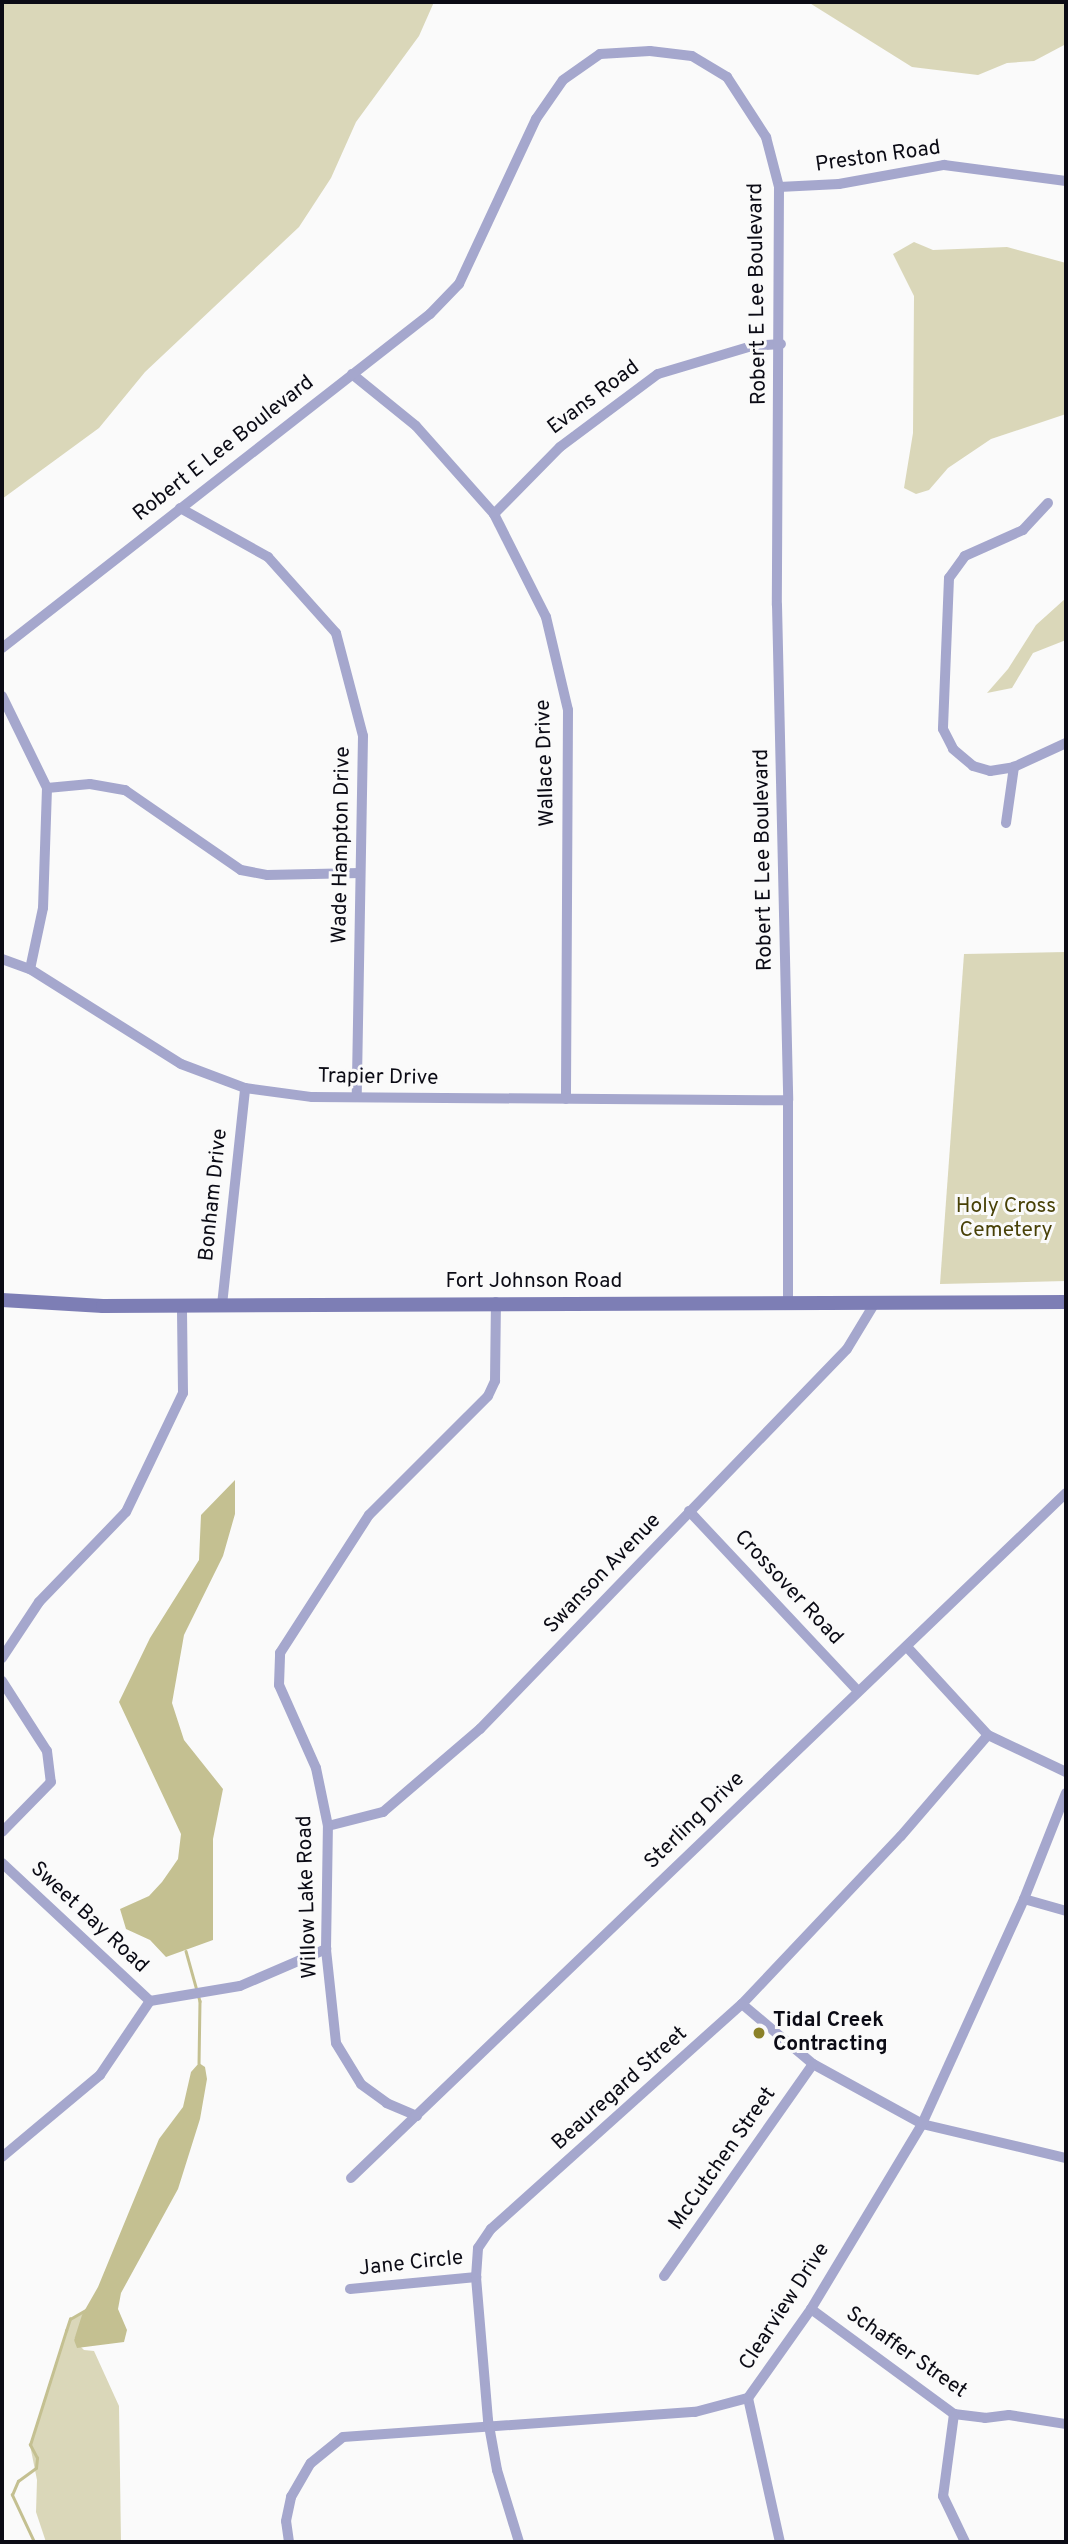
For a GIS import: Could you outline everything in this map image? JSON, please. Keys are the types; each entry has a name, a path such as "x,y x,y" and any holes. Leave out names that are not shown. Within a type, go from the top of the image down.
{"street":[{"name":"Robert E Lee Boulevard","path":"2,648 430,314 458,284 536,119 563,80 600,54 650,51 692,56 727,77 766,138 779,187 781,344 777,605 788,1100 788,1305"},
{"name":"Preston Road","path":"779,187 839,184 944,165 1066,181"},
{"name":"Evans Road","path":"494,514 560,447 658,374 752,346 781,344"},
{"name":"Wallace Drive","path":"352,374 416,426 494,514 546,617 568,710 566,1099"},
{"path":"1048,503 1023,530 965,556 949,578 946,593 943,729 953,749 973,766 990,771 1014,767 1066,743"},
{"name":"Wade Hampton Drive","path":"180,508 268,557 336,633 363,736 357,1097"},
{"path":"2,696 47,788 43,908 30,970"},
{"path":"1006,823 1014,767"},
{"path":"47,788 89,784 125,790 241,870 267,875 360,873"},
{"name":"Trapier Drive","path":"2,959 30,970 181,1064 245,1088 357,1097 788,1100"},
{"name":"Bonham Drive","path":"222,1305 245,1088"},
{"name":"Fort Johnson Road","path":"2,1300 182,1306 496,1303 873,1306 1066,1302"},
{"name":"Willow Lake Road","path":"416,2116 376,2096 342,2057 336,2043 326,1949 328,1826 316,1768 279,1685 280,1653 369,1516 488,1396 495,1381 496,1303"},
{"path":"2,1658 39,1602 126,1512 183,1393 182,1306"},
{"name":"Swanson Avenue","path":"328,1826 383,1812 471,1737 855,1341 873,1306"},
{"name":"Sterling Drive","path":"351,2178 1066,1493"},
{"name":"Crossover Road","path":"689,1511 858,1691"},
{"path":"907,1647 988,1735 1066,1772"},
{"path":"2,1681 47,1751 51,1782 2,1832"},
{"name":"Beauregard Street","path":"519,2542 489,2426 476,2277 478,2248 491,2229 742,2004 901,1836 988,1735"},
{"name":"Clearview Drive","path":"289,2542 288,2505 325,2448 344,2437 695,2413 748,2398 811,2309 922,2124 1024,1899 1066,1793"},
{"name":"Sweet Bay Road","path":"2,1863 150,2001"},
{"path":"1024,1899 1066,1911"},
{"path":"2,2157 100,2076 150,2001 240,1986 326,1949"},
{"path":"742,2004 813,2064 922,2124 1066,2158"},
{"name":"McCutchen Street","path":"664,2276 813,2064"},
{"name":"Jane Circle","path":"350,2289 476,2277"},
{"name":"Schaffer Street","path":"811,2309 954,2414 1009,2414 1066,2424"},
{"path":"748,2398 780,2542"},
{"path":"954,2414 943,2496 965,2542"}],"green space":[{"path":"2,2 434,2 419,36 356,122 331,178 299,227 145,372 99,428 2,499"},
{"path":"808,2 1066,2 1066,44 1034,61 1007,63 978,75 912,67"},
{"path":"914,242 933,250 1007,247 1066,263 1066,414 991,439 948,468 929,490 916,494 904,488 913,433 914,296 893,254"},
{"path":"1066,598 1066,640 1033,653 1012,688 987,693 1008,669 1036,625"},
{"name":"Holy Cross Cemetery","path":"1066,952 1066,1281 940,1284 964,954"},
{"path":"87,2309 74,2340 84,2350 94,2351 119,2406 121,2542 46,2542 36,2512 37,2480 30,2445 70,2319"}],"shaded area":[{"path":"235,1480 235,1514 223,1556 184,1635 172,1703 184,1740 223,1789 213,1839 213,1940 166,1957 150,1940 126,1929 120,1909 149,1896 162,1882 178,1859 181,1834 119,1702 150,1638 199,1560 201,1515"},
{"path":"199,2063 205,2067 207,2079 200,2119 178,2189 121,2293 118,2309 127,2330 124,2342 77,2348 74,2340 82,2315 98,2287 159,2139 183,2107 191,2072"}],"waterway":[{"path":"186,1951 200,2001 199,2063"},
{"path":"34,2542 12,2495 18,2481 36,2468 37,2458 30,2445 66,2331 70,2319 87,2309"}],"place":[{"name":"Tidal Creek Contracting","path":"759,2033"}]}
